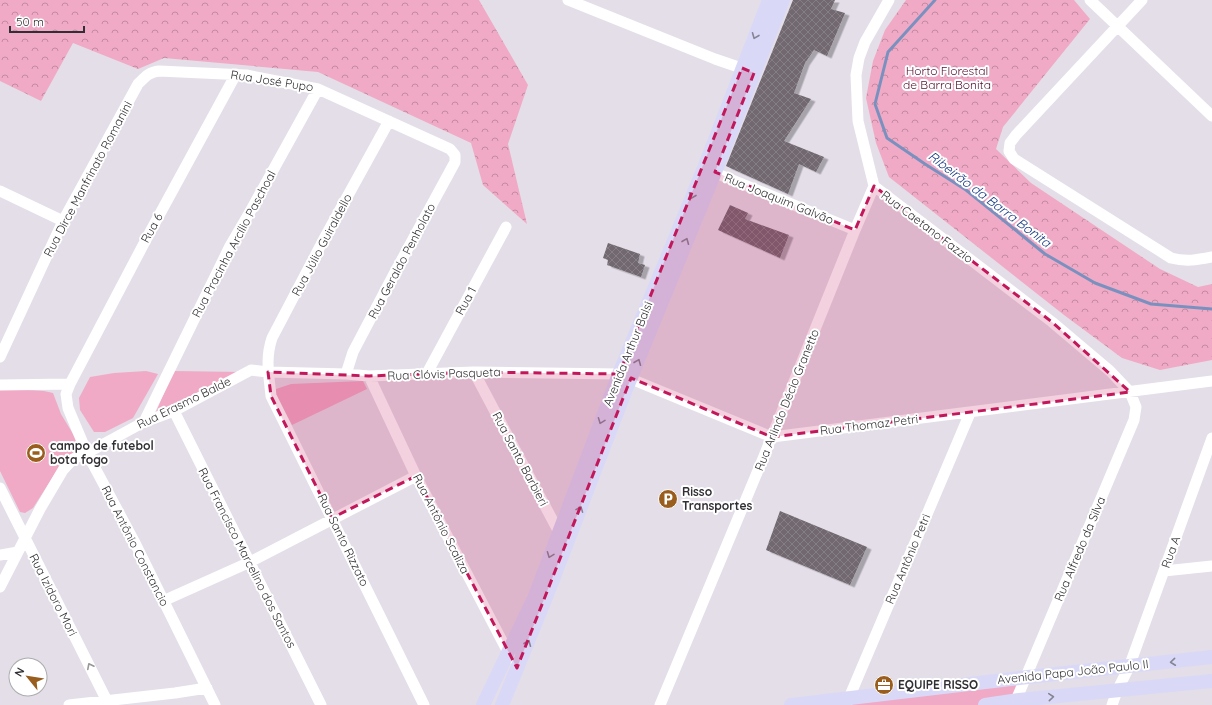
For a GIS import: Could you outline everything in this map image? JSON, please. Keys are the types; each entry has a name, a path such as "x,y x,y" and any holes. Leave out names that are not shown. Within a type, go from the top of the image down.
{"main road":[{"name":"Avenida Arthur Balsi","path":"748,71 769,0"},
{"name":"Avenida Arthur Balsi","path":"483,705 535,596 558,533 625,376 748,71 783,0"},
{"name":"Avenida Arthur Balsi","path":"502,705 567,545 625,376"},
{"name":"Avenida Papa João Paulo II","path":"791,705 847,702 1026,677 1212,657"},
{"name":"Avenida Papa João Paulo II","path":"985,705 1212,681"}],"street":[{"path":"568,0 748,71"},
{"name":"Rua Caetano Fazzio","path":"889,0 865,42 859,58 856,75 858,121 874,186 1052,322 1110,371 1130,392"},
{"path":"1090,0 1212,116"},
{"path":"1142,0 1016,135 1010,143 1009,151 1014,159 1171,258 1192,261 1212,257"},
{"name":"Rua José Pupo","path":"152,72 236,74 318,89 450,149"},
{"name":"Rua Dirce Manfrinato Romanini","path":"0,357 63,221 138,84 145,76 152,72"},
{"name":"Rua 6","path":"70,384 150,232 236,74"},
{"name":"Rua Pracinha Arcílio Paschoal","path":"144,422 230,246 318,89"},
{"name":"Rua Júlio Guiraldello","path":"268,372 268,350 272,338 325,237 389,121"},
{"name":"Rua Geraldo Penholato","path":"346,374 353,352 455,162 454,155 450,149"},
{"name":"Rua Joaquim Galvão","path":"709,170 855,230"},
{"name":"Rua Arlindo Décio Granetto","path":"661,703 772,437 874,186"},
{"path":"0,191 63,221"},
{"name":"Rua 1","path":"426,375 506,227"},
{"name":"Rua Erasmo Balde","path":"0,587 40,509 63,470 73,459 144,422 174,411 251,370 268,372"},
{"name":"Rua Clóvis Pasqueta","path":"268,372 368,376 474,372 625,376"},
{"name":"Rua Santo Rizzato","path":"268,372 271,396 424,705"},
{"name":"Rua Santo Barbieri","path":"474,372 558,533 567,545"},
{"name":"Rua Antônio Scaliza","path":"368,376 416,476 517,668"},
{"name":"Rua Thomaz Petri","path":"625,376 772,437 1212,381"},
{"path":"0,385 70,384"},
{"name":"Rua Antônio Constancio","path":"70,384 66,394 68,408 87,453 134,541 215,705"},
{"name":"Rua Alfredo da Silva","path":"1015,703 1134,420 1136,407 1130,392"},
{"name":"Rua Francisco Marcelino dos Santos","path":"174,411 186,438 321,705"},
{"name":"Rua Antônio Petri","path":"847,702 970,412"},
{"name":"Rua A","path":"1112,705 1129,666 1212,438"},
{"path":"163,602 250,562 332,518 416,476"},
{"name":"Rua Izidoro Mori","path":"0,488 107,701"},
{"path":"0,555 18,552"},
{"path":"1164,571 1212,566"},
{"path":"73,705 207,688"}],"highlighted area":[{"path":"742,68 754,73 715,172 855,230 874,186 1052,322 1130,392 772,437 631,378 517,668 416,476 332,518 271,396 268,372 369,376 474,372 619,374"}],"green space":[{"path":"0,0 479,0 528,85 508,144 527,224 483,185 471,143 318,72 164,58 138,69 73,43 41,101 0,81"},
{"name":"Horto Florestal de Barra Bonita","path":"906,0 1074,0 1090,19 1003,127 996,149 1031,183 1160,269 1198,287 1212,284 1212,360 1160,370 1122,358 1064,315 889,177 876,143 866,98 873,61 885,30"},
{"path":"146,371 158,374 133,418 105,432 94,432 80,410 79,398 90,377 114,373"},
{"path":"173,371 243,372 156,412"},
{"path":"363,381 367,389 292,425 275,393 276,389 291,384"},
{"name":"campo de futebol bota fogo","path":"11,389 53,393 61,414 79,444 56,472 33,508 25,513 20,512 0,471 0,390"},
{"path":"1026,678 1018,699 978,705 847,705"}],"building":[{"path":"793,0 835,0 831,9 845,13 827,56 814,50 805,63 794,93 811,99 784,141 824,157 816,172 799,164 788,194 726,166"},
{"path":"730,205 748,213 745,219 789,235 780,258 718,230"},
{"path":"608,243 640,254 638,263 645,265 641,277 607,265 608,260 603,258"},
{"path":"780,511 867,547 850,585 766,550"}],"waterway":[{"name":"Ribeirão da Barra Bonita","path":"935,0 888,52 875,104 887,138 966,190 1045,254 1095,283 1151,304 1212,309"}],"place":[{"name":"campo de futebol bota fogo","path":"36,453"},
{"name":"Risso Transportes","path":"668,499"},
{"name":"EQUIPE RISSO","path":"884,685"}]}
